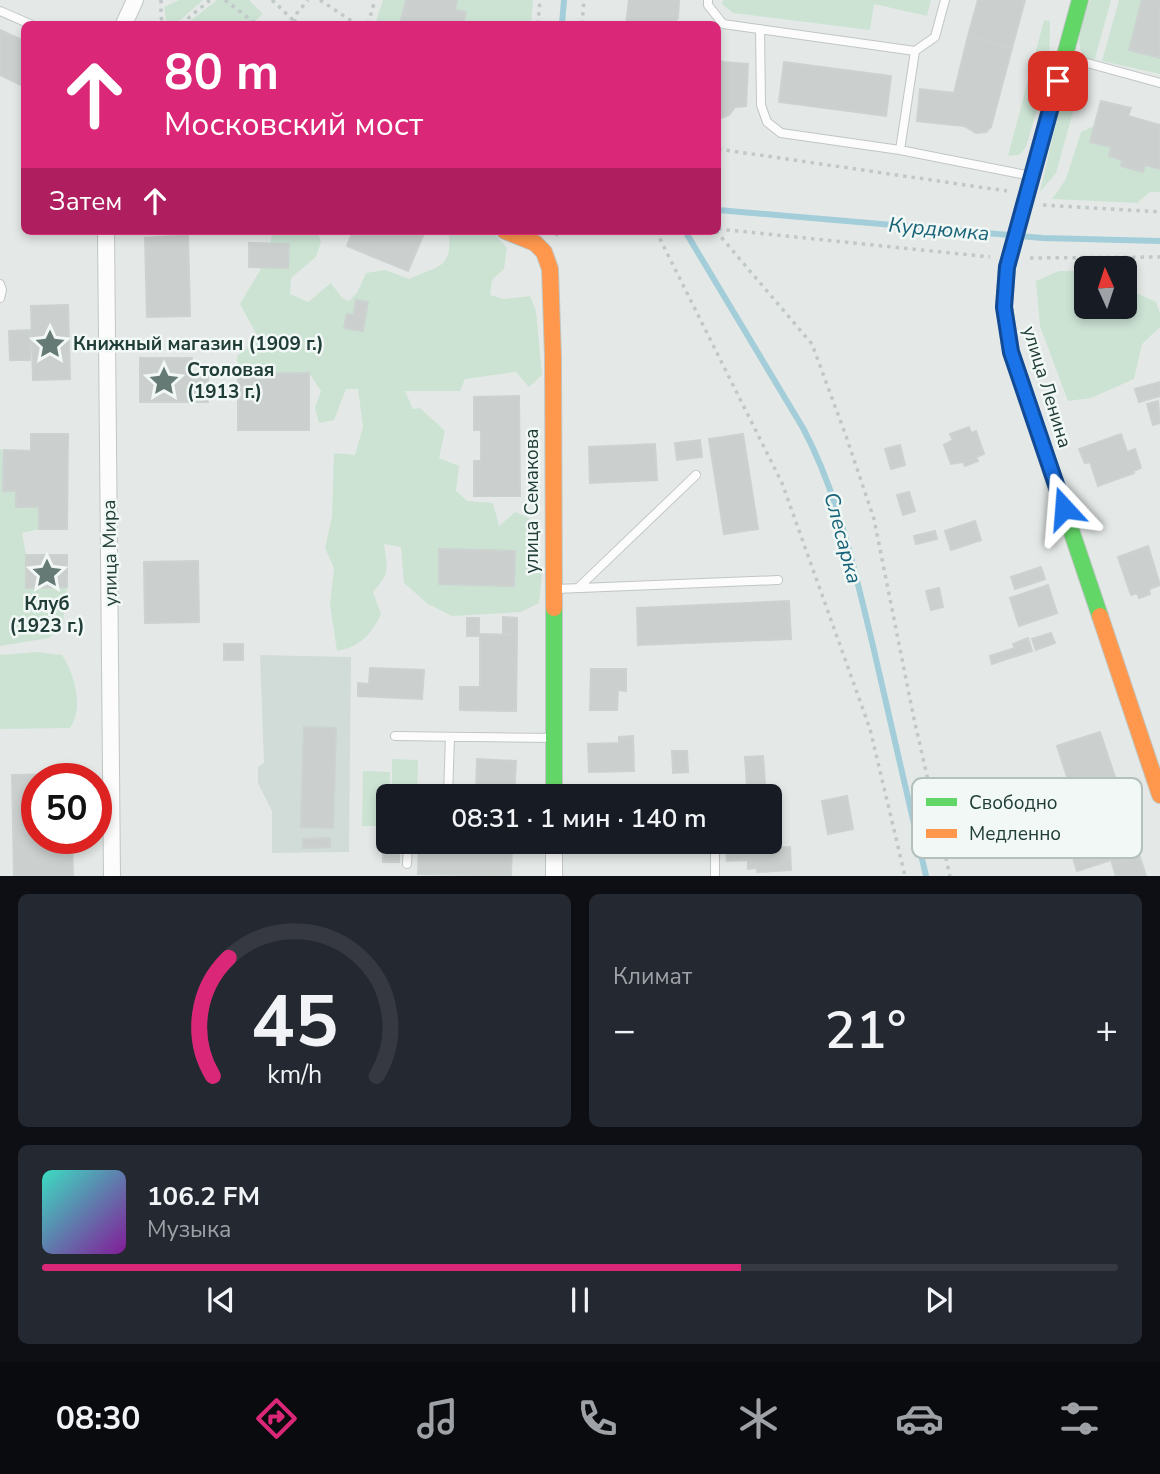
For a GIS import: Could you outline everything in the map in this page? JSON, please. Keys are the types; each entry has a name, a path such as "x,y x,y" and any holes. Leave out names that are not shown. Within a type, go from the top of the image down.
{"main road":[{"path":"1026,198 1080,0"},
{"name":"улица Ленина","path":"1026,198 1007,267 1004,307 1011,352 1160,795"},
{"name":"улица Семакова","path":"517,235 542,247 550,269 553,370 554,784"}],"street":[{"path":"125,21 135,0"},
{"name":"улица Мира","path":"106,235 112,876"},
{"path":"554,854 554,876"}],"lane":[{"path":"708,0 708,5 721,21"},
{"path":"721,21 723,24 915,51 935,37 945,0"},
{"path":"0,11 23,21"},
{"path":"760,29 761,105 767,121 781,133 900,150 1031,176"},
{"path":"900,150 915,51"},
{"path":"1064,57 1160,83"},
{"path":"0,284 0,298"},
{"path":"579,588 696,475"},
{"path":"553,589 778,580"},
{"path":"395,736 554,738"},
{"path":"448,784 450,737"},
{"path":"407,854 407,864"},
{"path":"715,854 715,876"}],"path":[{"path":"161,0 163,21"},
{"path":"185,21 210,0"},
{"path":"225,0 252,21"},
{"path":"272,0 295,21"},
{"path":"292,19 307,0"},
{"path":"320,0 352,21"},
{"path":"369,21 375,0"},
{"path":"538,21 540,0"},
{"path":"582,21 584,0"},
{"path":"721,149 1006,191 1041,205 1160,212"},
{"path":"721,230 992,257"},
{"path":"658,235 782,483 870,729 905,876"},
{"path":"721,235 812,344 874,519 928,778"},
{"path":"1028,258 1160,257"},
{"path":"946,858 950,876"}],"shaded area":[{"path":"260,655 351,657 349,852 272,853 272,811 258,783 258,767 264,763"}],"green space":[{"path":"179,0 203,0 179,21 166,21 164,7"},
{"path":"217,0 249,0 263,14 255,21 190,21"},
{"path":"383,0 406,0 401,21 376,21"},
{"path":"457,0 533,0 531,21 464,21 466,12 455,10"},
{"path":"723,0 931,0 927,16 874,4 870,30 733,13 722,4"},
{"path":"1090,0 1111,0 1094,62 1081,51 1079,43"},
{"path":"1119,0 1142,0 1129,50 1160,58 1160,74 1102,61"},
{"path":"1044,20 1050,21 1049,68 1026,147 1019,155 1008,156"},
{"path":"1076,75 1083,76 1056,173 1040,192 1065,84"},
{"path":"1094,126 1090,142 1111,147 1109,156 1122,160 1121,166 1143,171 1145,165 1160,169 1160,192 1150,192 1137,203 1052,199 1066,179 1081,132"},
{"path":"272,235 318,235 321,242 316,257 291,278 290,294 308,302 331,283 342,298 349,301 357,293 366,273 385,270 409,279 436,268 446,259 449,235 496,235 507,248 504,269 492,280 490,295 504,299 530,296 536,311 542,375 529,387 516,372 465,379 460,391 405,391 413,409 420,408 445,431 439,458 459,466 456,491 467,501 493,503 499,526 515,512 529,518 542,573 539,603 521,612 452,616 428,604 404,583 401,547 384,544 385,575 373,592 381,614 364,639 337,651 330,604 334,568 325,548 332,517 334,453 355,455 363,427 358,389 346,389 334,420 319,423 315,408 321,391 309,373 238,374 237,356 259,339 240,304 262,267 289,244 270,244","holes":["440,549 514,551 513,586 439,584"]},
{"path":"1059,271 1074,271 1074,319 1137,319 1138,294 1156,302 1160,313 1160,327 1142,344 1134,379 1091,398 1068,401 1040,326 1036,281"},
{"path":"0,449 4,450 3,490 16,491 16,507 39,507 39,529 22,533 26,555 26,587 67,587 63,623 49,638 0,646"},
{"path":"35,652 62,655 67,663 76,692 74,720 70,728 0,729 0,654"},
{"path":"392,759 418,760 417,784 392,784"},
{"path":"363,771 390,772 390,784 376,784 376,826 362,826"}],"building":[{"path":"406,0 457,0 455,10 466,12 464,21 401,21"},
{"path":"629,0 679,0 678,18 675,21 626,21"},
{"path":"978,0 1025,0 1012,48 968,36"},
{"path":"1142,0 1160,0 1160,58 1129,50"},
{"path":"0,30 21,40 21,85 0,75"},
{"path":"968,36 1012,48 991,127 986,132 976,133 964,126 917,121 920,89 954,93"},
{"path":"721,61 748,64 746,106 735,107 729,115 721,118"},
{"path":"784,62 891,76 886,116 779,102"},
{"path":"1101,101 1131,108 1128,116 1160,125 1160,169 1145,165 1143,172 1121,166 1122,160 1109,156 1111,147 1090,142"},
{"path":"188,235 190,316 147,317 145,238"},
{"path":"351,235 423,235 408,271 347,246"},
{"path":"249,243 289,244 288,268 249,267"},
{"path":"356,300 368,302 363,331 344,328 347,314 354,315"},
{"path":"68,305 70,379 33,380 31,306"},
{"path":"30,330 30,360 10,360 9,331"},
{"path":"140,358 192,358 192,376 208,376 208,402 140,402"},
{"path":"309,373 309,430 238,430 238,374"},
{"path":"1160,382 1160,396 1139,402 1135,389"},
{"path":"519,396 520,496 474,496 474,461 481,461 481,430 474,430 474,397"},
{"path":"1158,401 1160,423 1153,425 1147,404"},
{"path":"969,427 971,433 976,431 984,454 976,457 978,461 965,466 963,462 951,464 944,445 953,440 950,434"},
{"path":"31,434 68,434 67,529 39,529 39,507 16,507 16,491 3,491 4,450 31,451"},
{"path":"743,434 758,529 724,534 709,439"},
{"path":"1121,434 1127,452 1135,449 1141,468 1098,486 1090,462 1085,463 1079,449"},
{"path":"700,440 702,457 677,460 675,443"},
{"path":"655,444 657,480 590,483 589,447"},
{"path":"900,445 905,465 891,469 885,449"},
{"path":"909,492 915,511 903,515 897,495"},
{"path":"975,521 981,540 951,550 945,531"},
{"path":"935,531 937,539 916,544 914,536"},
{"path":"1148,546 1160,585 1149,589 1150,594 1139,598 1137,593 1131,595 1118,557"},
{"path":"439,549 515,551 514,586 439,584"},
{"path":"26,555 67,555 67,587 26,588"},
{"path":"198,561 199,622 145,623 144,562"},
{"path":"1041,567 1045,579 1015,589 1011,577"},
{"path":"1048,585 1057,613 1019,626 1010,598"},
{"path":"939,588 943,607 931,610 926,591"},
{"path":"789,601 791,639 638,645 637,608"},
{"path":"503,617 517,618 517,634 503,634"},
{"path":"467,618 479,618 479,636 467,636"},
{"path":"1051,633 1055,643 1036,650 1032,639"},
{"path":"480,634 517,635 516,711 460,710 460,687 480,687"},
{"path":"1028,638 1032,651 992,664 990,656 1015,648 1013,644"},
{"path":"224,644 243,644 243,660 224,660"},
{"path":"370,668 424,670 422,699 358,696 358,683 369,684"},
{"path":"591,669 626,669 626,691 618,690 617,710 590,710"},
{"path":"304,727 336,728 333,828 301,827"},
{"path":"1100,732 1115,778 1067,778 1057,746"},
{"path":"633,736 634,771 589,772 588,744 619,743 619,737"},
{"path":"672,751 687,751 688,772 673,773"},
{"path":"763,756 765,784 747,784 745,757"},
{"path":"477,759 516,761 515,784 476,784"},
{"path":"12,775 21,775 21,854 72,854 73,876 14,876"},
{"path":"847,796 853,829 828,834 822,801"},
{"path":"330,838 330,847 303,848 303,839"},
{"path":"782,847 790,847 791,870 757,872 757,868 748,869 748,859 756,858 756,854 782,854"},
{"path":"383,854 399,854 399,862 383,862"},
{"path":"419,854 512,854 511,876 418,874"},
{"path":"727,854 756,854 756,857 747,860 727,861"},
{"path":"1073,858 1140,858 1146,876 1116,876 1111,860 1077,871"}],"waterway":[{"name":"Курдюмка","path":"562,21 564,0"},
{"name":"Курдюмка","path":"721,210 1043,238 1160,241"},
{"name":"Слесарка","path":"687,235 803,428 827,480 860,590 912,815"},
{"name":"Слесарка","path":"922,858 926,876"}],"traffic: fast":[{"path":"1080,0 1007,267 1004,307 1011,352 1100,616"},
{"path":"554,608 554,784"}],"traffic: slow":[{"path":"515,235 535,243 544,252 550,269 554,608"},
{"path":"1100,616 1160,795"}],"place":[{"name":"Книжный магазин (1909 г.)","path":"50,344"},
{"name":"Столовая (1913 г.)","path":"164,381"},
{"name":"Клуб (1923 г.)","path":"47,573"}],"route":[{"path":"1058,81 1007,267 1004,307 1011,352 1064,508"}]}
